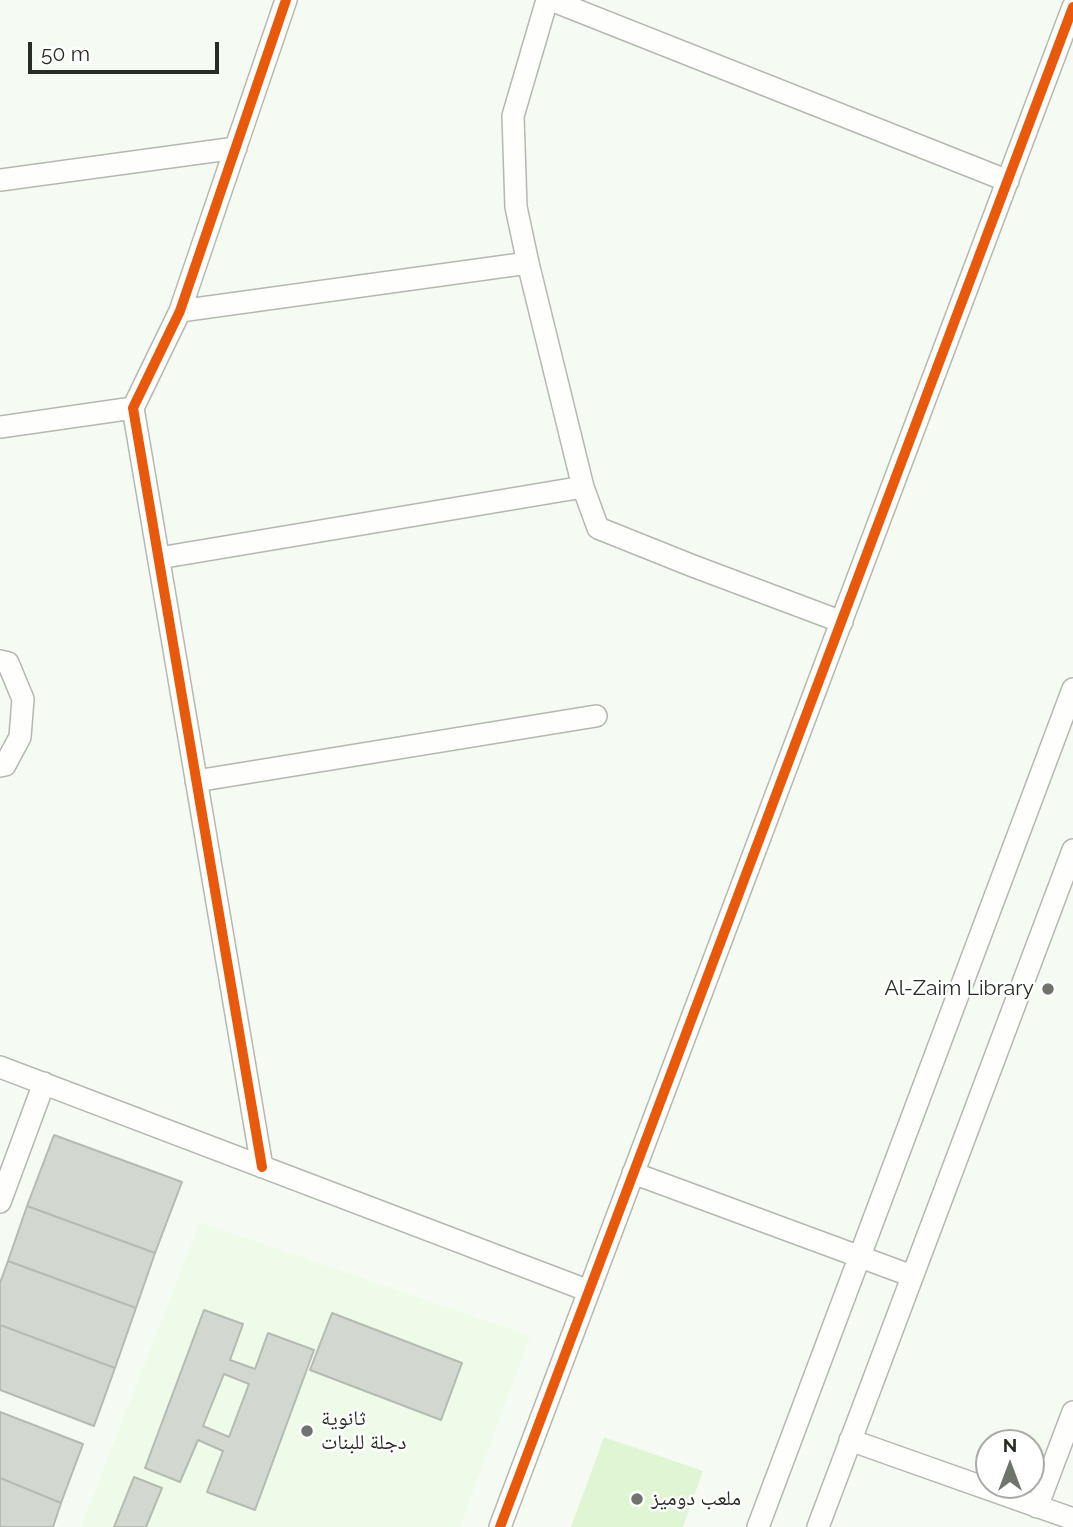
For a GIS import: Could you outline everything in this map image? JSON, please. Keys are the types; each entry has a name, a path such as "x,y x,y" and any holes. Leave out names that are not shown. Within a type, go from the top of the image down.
{"street":[{"path":"262,1167 133,408 180,311 286,0"},
{"path":"842,622 598,528 583,487 516,207 513,116 549,0 1008,181"},
{"path":"500,1527 1073,7"},
{"path":"0,180 236,148"},
{"path":"180,311 528,264"},
{"path":"0,427 133,408"},
{"path":"159,558 583,487"},
{"path":"0,661 8,663 23,699 20,737 5,765 0,766"},
{"path":"758,1527 1073,688"},
{"path":"197,781 596,716"},
{"path":"817,1527 1073,850"},
{"path":"0,1067 589,1291"},
{"path":"0,1202 44,1083"},
{"path":"634,1173 912,1276"},
{"path":"1037,1507 1073,1412"},
{"path":"850,1440 1073,1519"}],"shaded area":[{"name":"ثانوية دجلة للبنات","path":"200,1222 530,1336 460,1527 81,1527"}],"green space":[{"name":"ملعب دوميز","path":"604,1437 703,1471 683,1527 571,1527"}],"building":[{"path":"54,1135 182,1182 155,1253 27,1206"},
{"path":"27,1206 155,1253 136,1308 8,1261"},
{"path":"8,1261 136,1308 115,1368 0,1325 0,1283"},
{"path":"204,1310 243,1324 230,1360 255,1369 268,1333 314,1350 255,1510 207,1492 223,1451 198,1440 180,1482 145,1468","holes":["224,1374 249,1384 229,1437 203,1426"]},
{"path":"332,1313 462,1363 441,1420 310,1370"},
{"path":"0,1325 115,1368 94,1426 0,1390"},
{"path":"0,1412 83,1444 61,1503 0,1478"},
{"path":"134,1477 162,1488 146,1527 114,1527"},
{"path":"0,1478 61,1503 53,1527 0,1527"}],"cycle path":[{"path":"262,1167 133,408 180,311 286,0"},
{"path":"500,1527 1073,7"}],"place":[{"name":"Al-Zaim Library","path":"1048,989"},
{"name":"ثانوية دجلة للبنات","path":"307,1431"},
{"name":"ملعب دوميز","path":"637,1499"}]}
